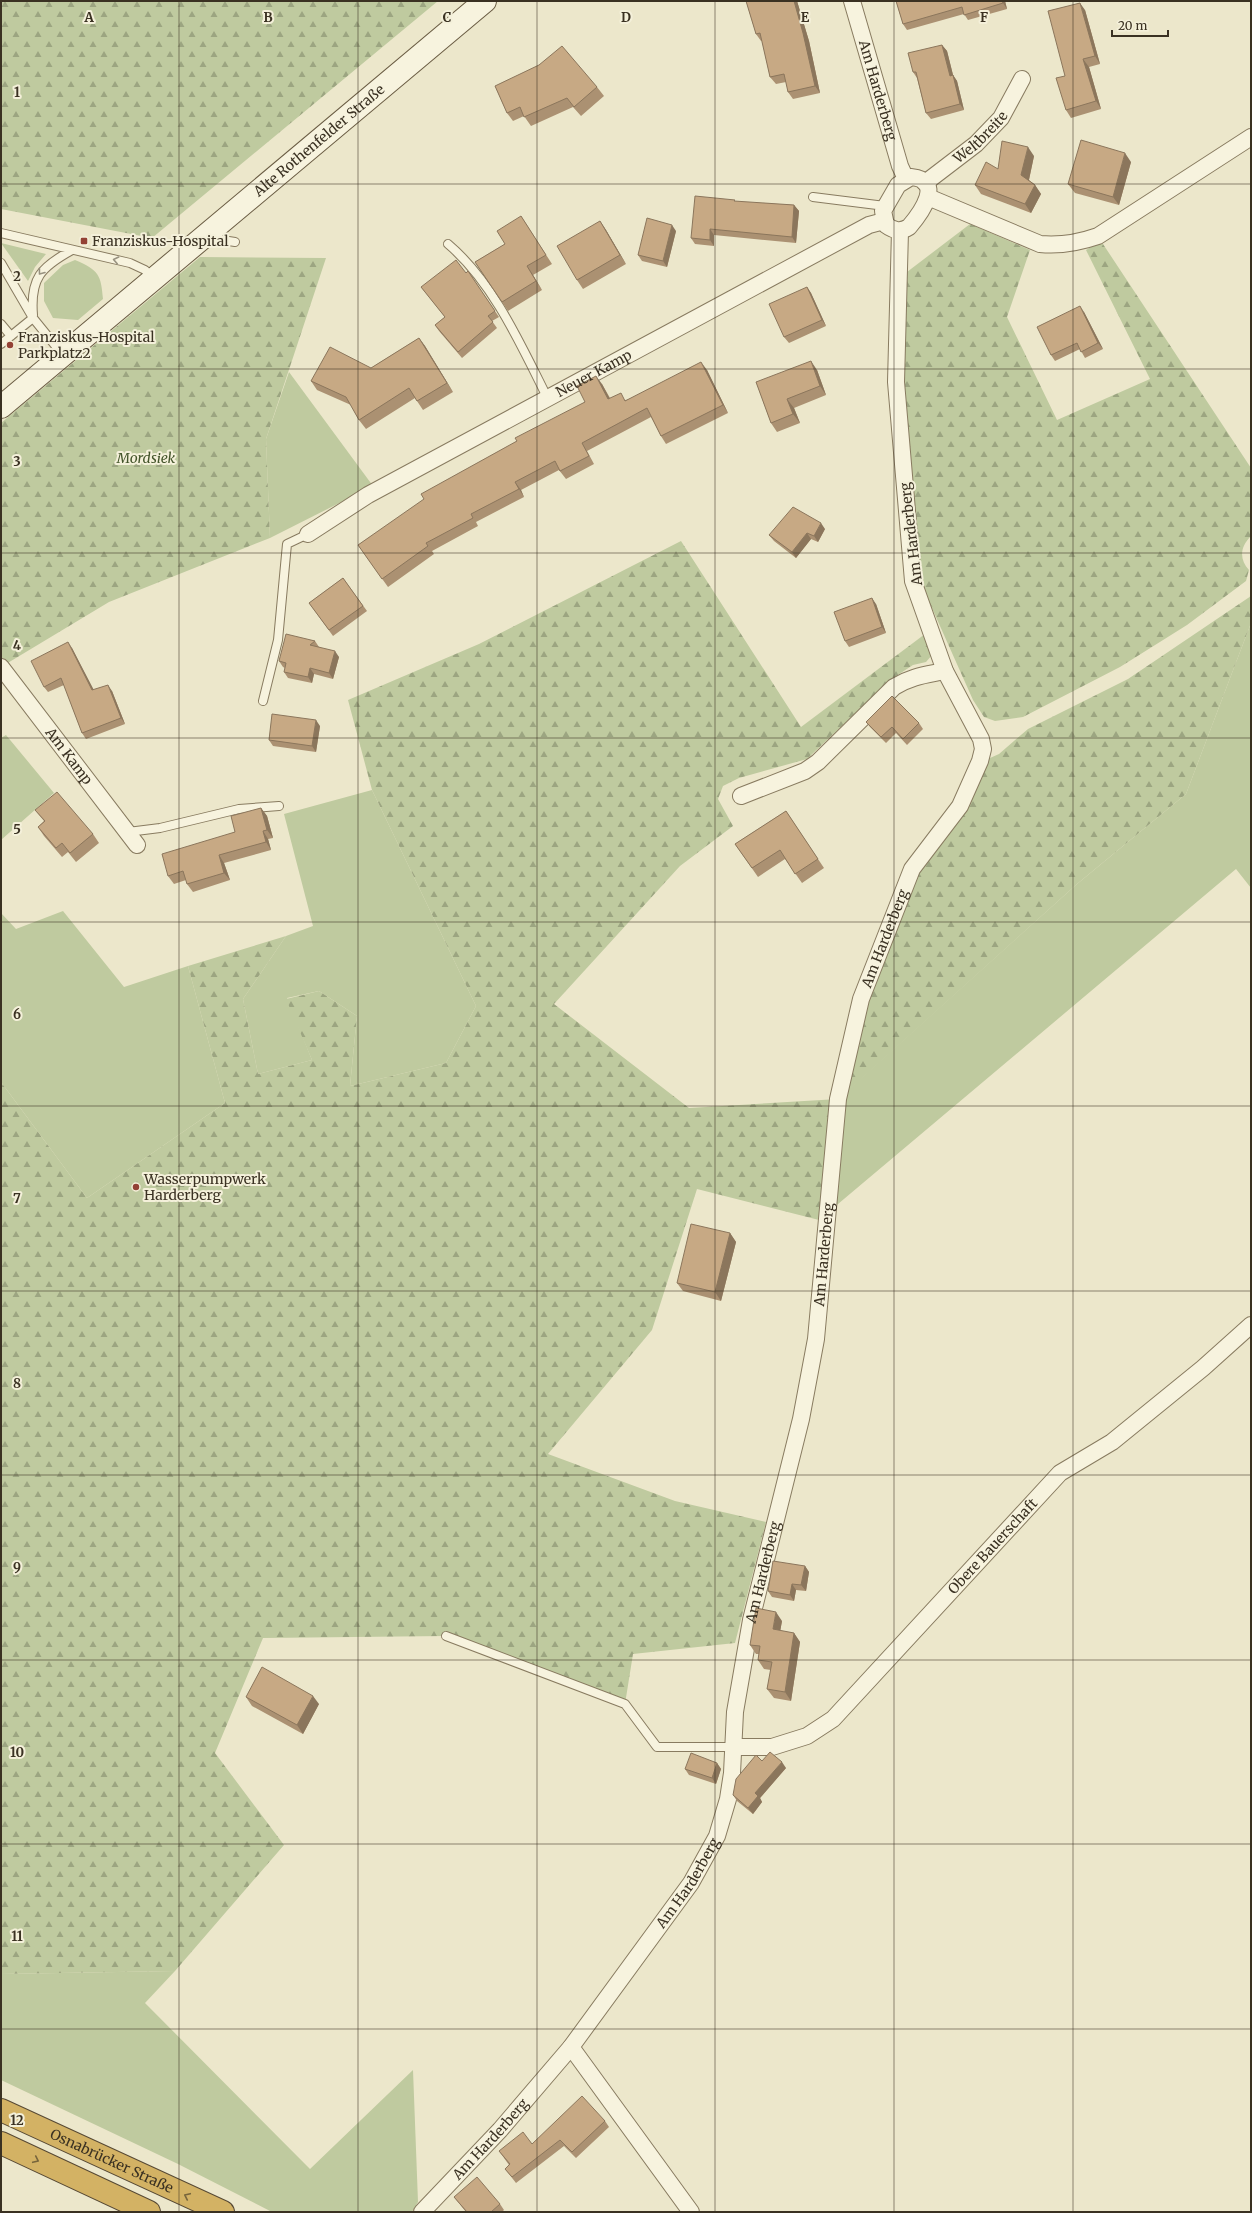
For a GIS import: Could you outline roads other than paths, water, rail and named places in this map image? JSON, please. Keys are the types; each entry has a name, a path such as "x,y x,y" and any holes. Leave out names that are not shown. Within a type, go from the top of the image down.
{"highway":[{"name":"Osnabrücker Straße","path":"1,2110 223,2212"},
{"path":"1,2143 149,2212"}],"street":[{"name":"Alte Rothenfelder Straße","path":"1,407 485,1"},
{"name":"Am Harderberg","path":"852,1 900,166 906,179"},
{"name":"Weltbreite","path":"926,190 976,144 1001,118 1022,79"},
{"path":"926,190 913,223 905,230 900,231 890,228 884,214 898,185 906,179 916,178 926,190 1040,244 1059,246 1080,242 1098,236 1251,137"},
{"name":"Neuer Kamp","path":"308,534 368,495 547,397 869,225 884,214"},
{"name":"Am Harderberg","path":"422,2212 500,2130 571,2046 691,1883 717,1836 728,1799 734,1747 735,1712 751,1620 801,1419 816,1339 838,1099 861,999 912,869 960,806 980,761 983,749 981,739 945,671 913,581 896,382 900,231"},
{"name":"Am Kamp","path":"1,667 137,845"},
{"path":"741,796 805,771 818,762 894,687 905,680 914,676 945,671"},
{"name":"Obere Bauerschaft","path":"734,1747 772,1747 808,1736 833,1719 1060,1472 1112,1442 1203,1368 1251,1325"},
{"path":"571,2046 691,2212"}],"lane":[{"path":"813,197 884,214"},
{"path":"1,233 130,263 145,270 154,280"},
{"path":"208,233 216,239 235,242"},
{"path":"448,244 463,256 475,271 521,343 547,397"},
{"path":"33,318 32,296 38,276 56,259 72,250"},
{"path":"1,263 33,318 64,355"},
{"path":"1,344 33,318"},
{"path":"1,324 11,336"},
{"path":"263,701 278,640 287,544 308,534"},
{"path":"128,832 160,828 239,809 279,806"},
{"path":"446,1636 625,1704 657,1747 734,1747"}],"place":[{"name":"Franziskus-Hospital","path":"84,241"},
{"name":"Franziskus-Hospital Parkplatz2","path":"10,345"},
{"name":"Wasserpumpwerk Harderberg","path":"136,1187"}],"park label":[{"name":"Mordsiek","path":"146,458"}]}
